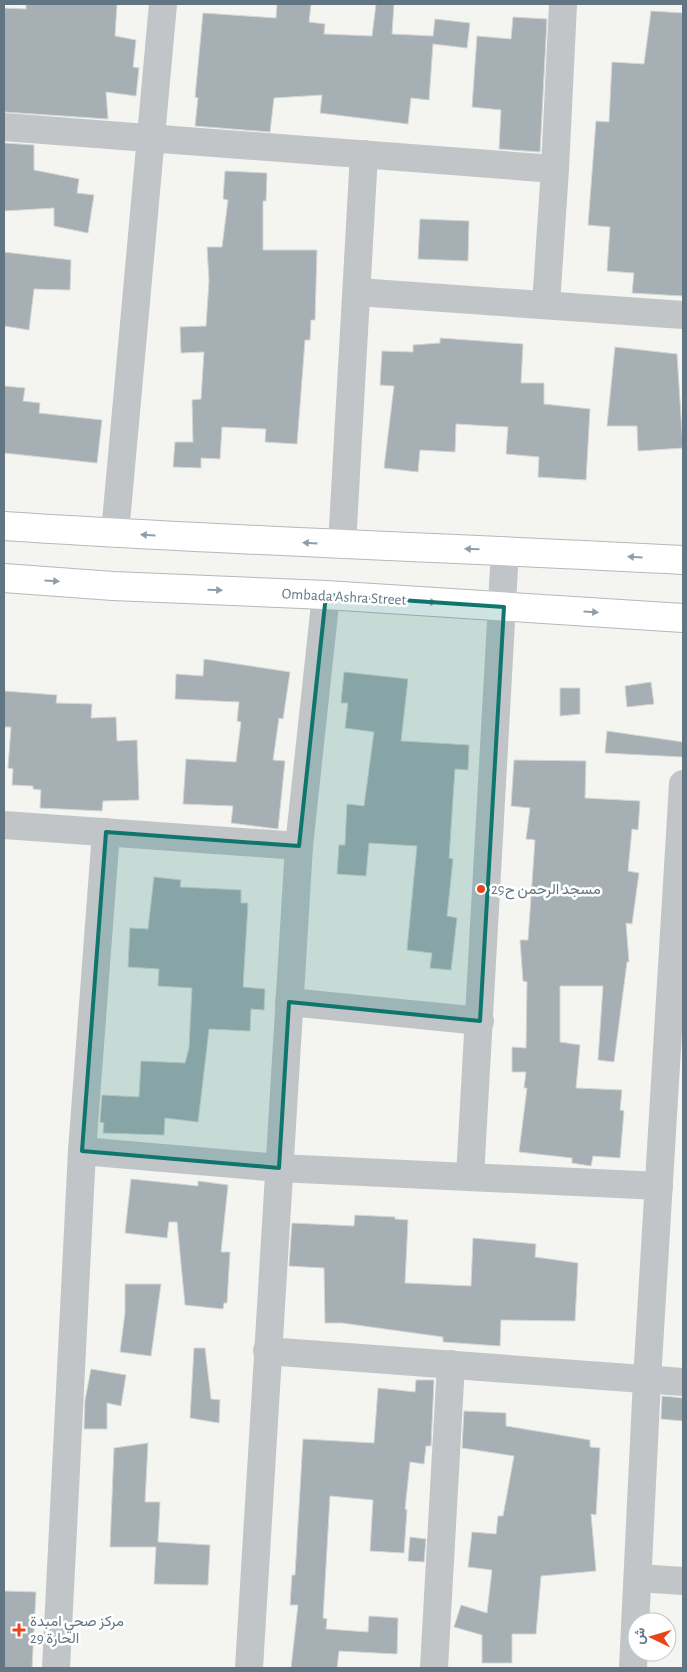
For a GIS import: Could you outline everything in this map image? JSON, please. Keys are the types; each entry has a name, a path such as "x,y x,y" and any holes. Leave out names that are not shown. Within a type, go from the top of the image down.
{"main road":[{"path":"4,526 342,545 505,550 683,560"},
{"name":"Ombada Ashra Street","path":"4,578 113,586 326,595 683,618"}],"street":[{"path":"115,533 149,137 163,4"},
{"path":"546,304 563,4"},
{"path":"4,127 555,169"},
{"path":"342,545 358,292 364,154"},
{"path":"358,292 683,315"},
{"path":"470,1177 504,607 505,550"},
{"path":"249,1668 299,846 326,595"},
{"path":"633,1668 639,1578 647,1380 681,872 683,784"},
{"path":"4,826 299,846"},
{"path":"56,1668 82,1151 106,832"},
{"path":"289,1002 480,1021"},
{"path":"82,1151 279,1168 659,1186"},
{"path":"267,1351 683,1382"},
{"path":"434,1668 451,1364"},
{"path":"639,1578 683,1581"}],"highlighted area":[{"path":"326,595 504,607 480,1021 289,1002 279,1168 82,1151 106,832 299,846"}],"building":[{"path":"26,4 117,4 115,36 136,40 133,67 139,68 136,96 106,92 108,119 4,112 4,8 26,9"},
{"path":"277,4 311,4 309,22 325,24 324,34 372,36 376,4 394,4 392,34 433,36 435,19 470,23 467,48 433,44 429,100 411,98 408,124 320,113 322,95 274,98 270,132 195,126 198,98 195,97 203,13 276,18"},
{"path":"651,11 683,13 683,296 632,293 634,273 607,271 610,227 588,225 596,121 609,122 612,62 644,64"},
{"path":"513,17 547,19 540,152 499,149 501,110 472,107 477,36 511,39"},
{"path":"4,143 34,145 34,170 79,179 77,193 94,195 88,233 54,226 54,208 4,211"},
{"path":"225,171 267,173 266,201 263,201 263,250 317,250 315,320 311,320 310,340 305,340 297,444 265,442 266,429 222,427 220,459 201,458 201,468 173,467 175,442 193,442 192,400 201,399 204,352 181,353 180,327 206,326 209,281 207,247 222,247 228,200 223,199"},
{"path":"420,219 469,221 468,261 418,259"},
{"path":"4,252 71,260 70,290 34,289 29,330 4,326"},
{"path":"440,338 523,344 521,383 544,383 544,404 590,409 586,480 538,477 539,457 506,454 508,427 456,424 455,452 420,450 418,472 384,468 394,386 380,385 382,351 413,352 413,345 440,343"},
{"path":"615,347 677,354 683,448 638,451 637,426 607,426"},
{"path":"4,386 25,388 23,401 40,403 39,413 102,420 97,463 4,453"},
{"path":"204,659 290,672 283,719 279,718 273,760 285,761 278,829 231,823 233,806 183,804 186,759 236,762 241,722 237,721 239,702 175,699 176,674 203,676"},
{"path":"344,672 408,679 401,741 469,745 468,770 455,769 449,858 453,859 447,916 457,918 451,970 430,968 432,953 407,950 417,846 369,843 366,876 337,874 339,845 345,845 347,804 364,806 374,732 345,728 348,703 341,703"},
{"path":"651,682 654,704 627,707 625,686"},
{"path":"560,688 580,688 580,714 560,716"},
{"path":"4,691 57,695 56,703 92,704 91,718 116,717 117,741 137,740 139,800 103,801 102,811 40,808 41,790 33,789 33,786 12,785 13,769 8,768 11,727 4,727"},
{"path":"607,731 683,742 683,757 605,753"},
{"path":"514,760 586,761 585,798 640,801 638,830 632,829 628,871 639,873 632,924 626,923 629,962 627,962 614,1062 598,1060 603,986 560,986 560,1042 580,1045 576,1088 622,1090 620,1110 624,1111 620,1158 593,1156 591,1166 572,1163 572,1158 519,1152 527,1088 524,1088 526,1072 512,1072 512,1047 526,1048 527,982 523,981 520,940 528,940 535,840 526,839 530,808 511,806"},
{"path":"154,877 181,880 180,887 241,890 241,903 248,903 243,987 265,989 264,1010 251,1009 250,1031 209,1029 198,1122 165,1118 164,1135 103,1133 104,1123 100,1122 102,1095 139,1097 141,1061 185,1063 189,1048 192,988 158,986 159,969 128,967 130,928 148,929"},
{"path":"131,1179 198,1186 198,1181 228,1185 221,1252 230,1252 227,1303 224,1303 223,1309 185,1305 177,1222 169,1222 167,1238 125,1233"},
{"path":"355,1215 395,1217 395,1219 408,1220 405,1283 471,1286 473,1238 536,1244 535,1257 578,1263 575,1321 501,1320 500,1346 443,1342 443,1337 342,1323 325,1323 324,1268 289,1266 292,1223 354,1226"},
{"path":"125,1284 161,1284 151,1356 120,1352 125,1313"},
{"path":"194,1348 205,1348 211,1399 220,1400 219,1423 190,1418"},
{"path":"91,1369 126,1375 121,1406 107,1403 107,1429 84,1429 85,1400"},
{"path":"416,1380 434,1380 431,1446 426,1446 424,1464 410,1462 405,1509 407,1510 404,1553 370,1551 373,1500 330,1496 323,1618 327,1619 326,1629 368,1632 369,1616 398,1618 397,1654 339,1651 337,1668 291,1668 298,1605 290,1605 292,1575 295,1575 303,1439 374,1443 378,1388 415,1392"},
{"path":"662,1396 683,1398 683,1421 661,1419"},
{"path":"464,1411 506,1413 506,1426 590,1440 590,1447 600,1448 596,1515 591,1514 596,1571 541,1576 536,1634 512,1634 512,1663 482,1663 482,1635 454,1627 461,1605 487,1613 492,1570 468,1567 472,1532 496,1534 498,1516 503,1516 514,1456 462,1448"},
{"path":"148,1443 145,1502 160,1502 158,1542 210,1545 208,1585 154,1584 156,1547 110,1547 114,1448"},
{"path":"410,1537 426,1539 424,1562 408,1561"},
{"name":"مركز صحي امبدة الحارة 29","path":"4,1591 36,1592 32,1668 4,1668"}],"place":[{"name":"مسجد الرحمن ح29","path":"481,889"},
{"name":"مركز صحي امبدة الحارة 29","path":"19,1630"}]}
